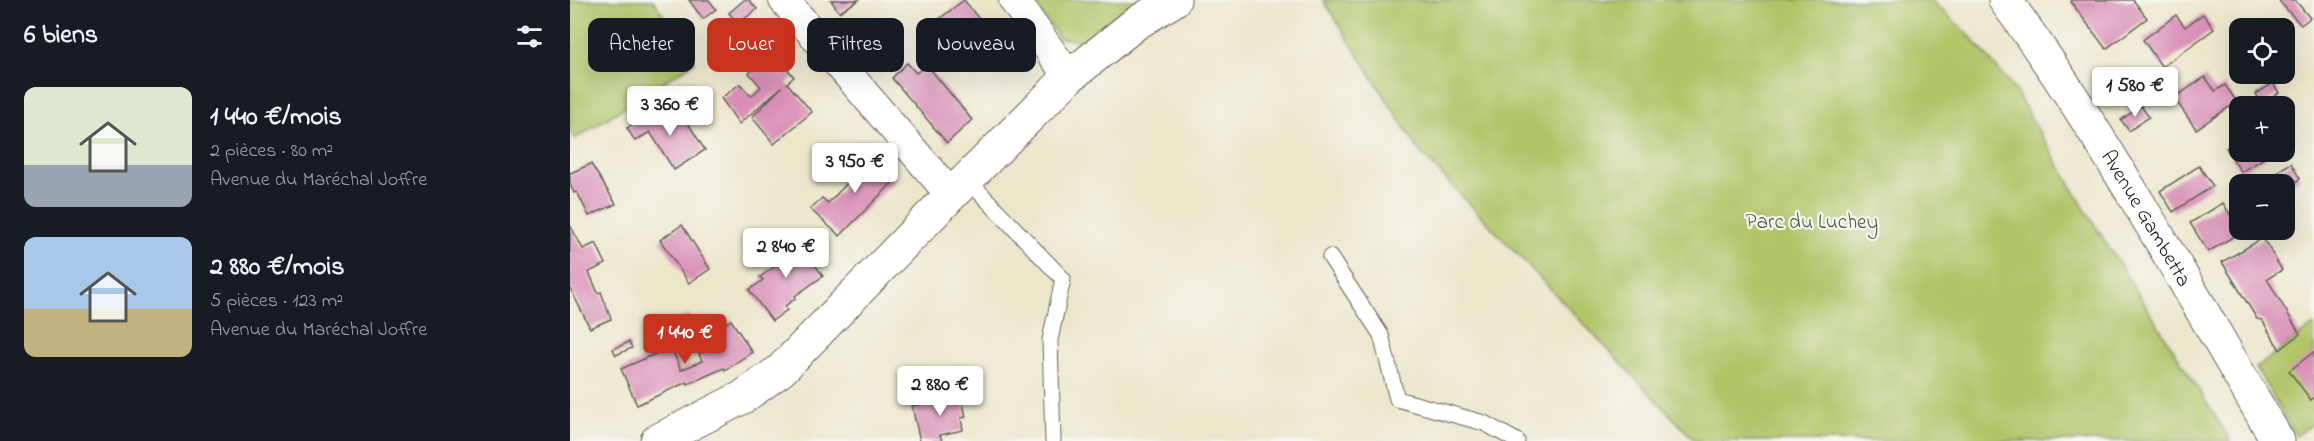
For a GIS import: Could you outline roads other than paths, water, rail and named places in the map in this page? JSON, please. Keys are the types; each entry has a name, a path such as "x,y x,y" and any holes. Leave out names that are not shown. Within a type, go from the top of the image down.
{"street":[{"path":"784,0 959,187"},
{"path":"1014,0 1069,77"},
{"path":"657,441 743,397 781,370 1069,77 1135,24 1174,0"},
{"name":"Avenue Gambetta","path":"2006,0 2054,66 2140,207 2277,441"}],"lane":[{"path":"959,187 1063,279 1050,340 1053,441"},
{"path":"1330,256 1381,335 1397,399 1484,423 1517,441"}],"park label":[{"name":"Parc du Luchey","path":"1812,221"}]}
